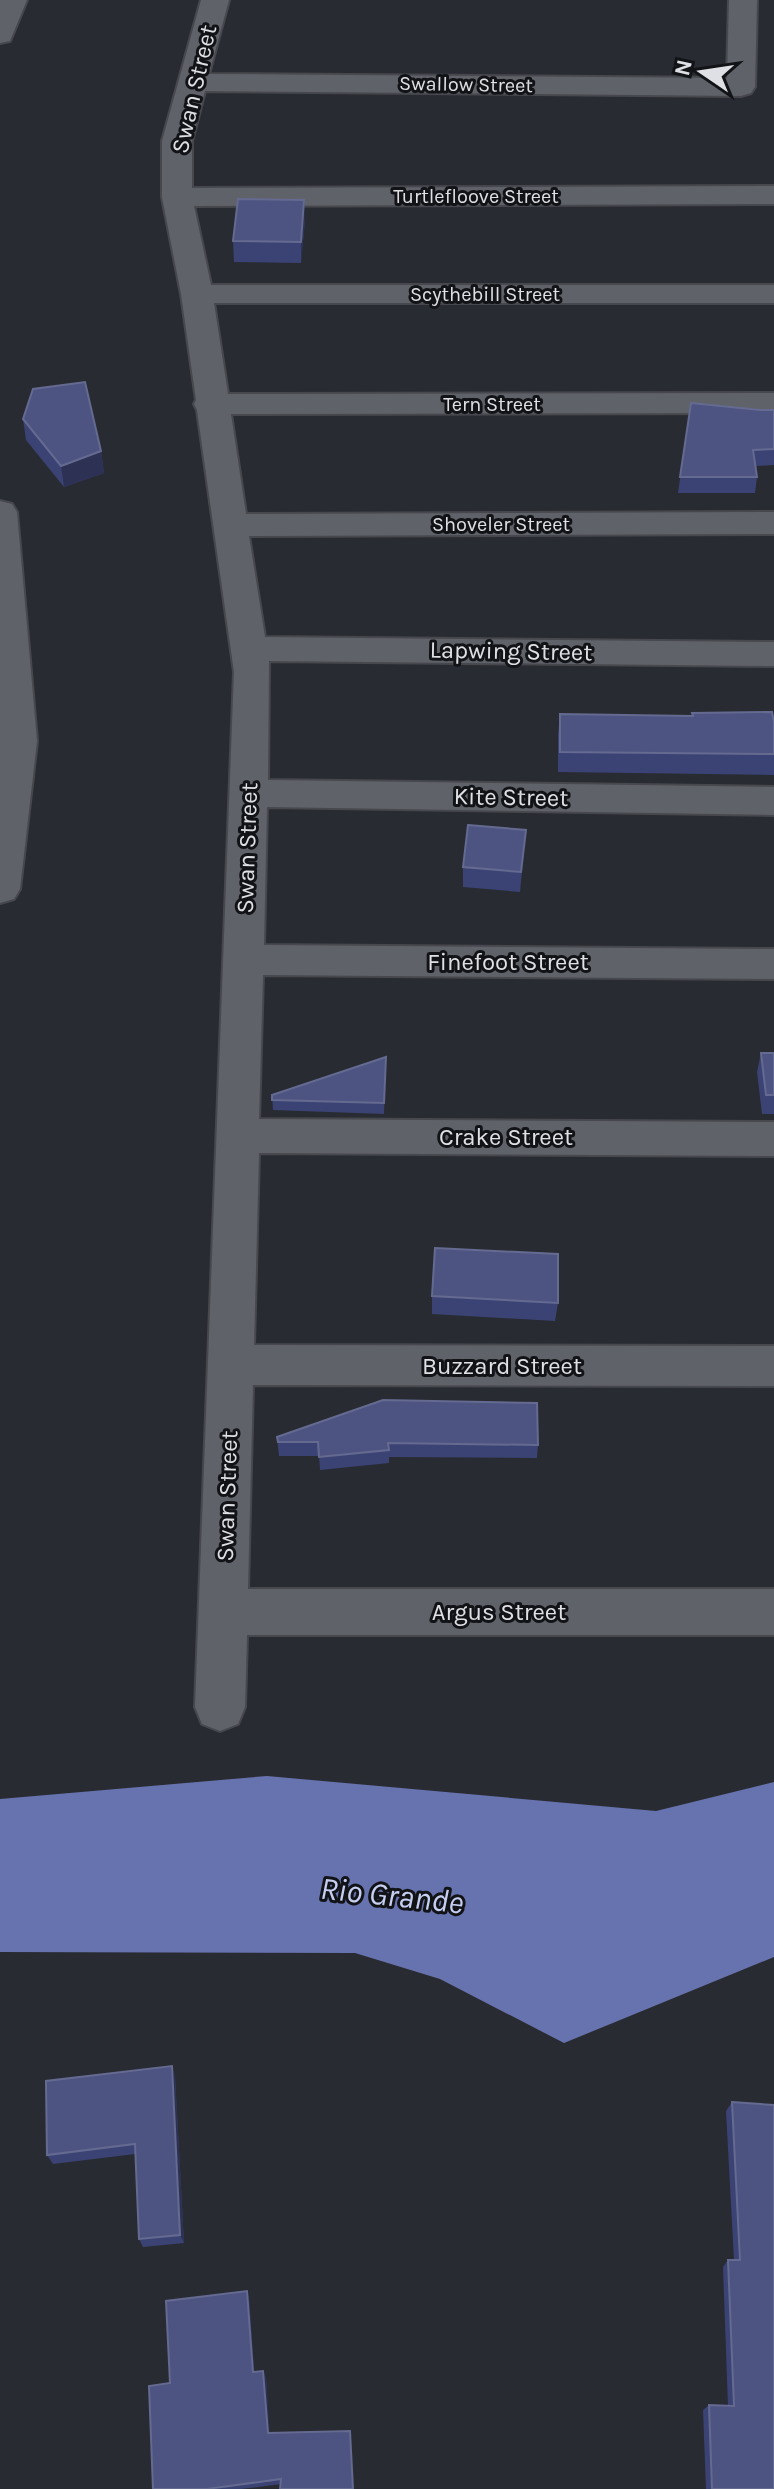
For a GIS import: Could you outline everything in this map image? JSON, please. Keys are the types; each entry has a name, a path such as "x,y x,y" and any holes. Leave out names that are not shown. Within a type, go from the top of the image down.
{"street":[{"path":"0,35 13,0"},
{"name":"Swan Street","path":"215,0 177,141 177,197 197,294 210,404 252,672 220,1707"},
{"name":"Swallow Street","path":"192,82 741,87 743,0"},
{"name":"Turtlefloove Street","path":"177,197 774,195"},
{"name":"Scythebill Street","path":"197,294 774,294"},
{"name":"Tern Street","path":"210,404 774,403"},
{"path":"0,512 4,623 18,741 6,805 0,889"},
{"name":"Shoveler Street","path":"229,525 774,523"},
{"name":"Lapwing Street","path":"248,649 774,654"},
{"name":"Kite Street","path":"248,793 774,801"},
{"name":"Finefoot Street","path":"243,960 774,964"},
{"name":"Crake Street","path":"237,1136 774,1139"},
{"name":"Buzzard Street","path":"230,1365 774,1366"},
{"name":"Argus Street","path":"223,1612 774,1612"}],"water":[{"name":"Rio Grande","path":"267,1776 656,1811 774,1782 774,1957 564,2043 440,1979 355,1953 0,1952 0,1799"}],"building":[{"path":"238,199 304,200 301,242 233,241"},
{"path":"85,382 101,451 61,466 23,419 33,389"},
{"path":"691,403 774,410 774,449 753,450 757,477 680,477"},
{"path":"772,712 774,754 560,752 560,714 693,716 692,713"},
{"path":"468,825 526,830 521,872 463,867"},
{"path":"761,1053 774,1053 774,1095 766,1095"},
{"path":"386,1057 384,1103 272,1100 272,1095"},
{"path":"435,1248 558,1254 558,1303 432,1296"},
{"path":"383,1400 537,1403 538,1445 388,1443 389,1450 319,1457 318,1442 278,1442 277,1437"},
{"path":"172,2066 180,2235 139,2239 135,2144 47,2155 46,2081"},
{"path":"732,2102 774,2105 774,2489 712,2489 709,2405 734,2406 728,2260 740,2260"},
{"path":"247,2291 253,2372 263,2371 268,2433 350,2431 353,2489 280,2489 281,2479 207,2489 153,2489 149,2386 170,2383 166,2301"}]}
